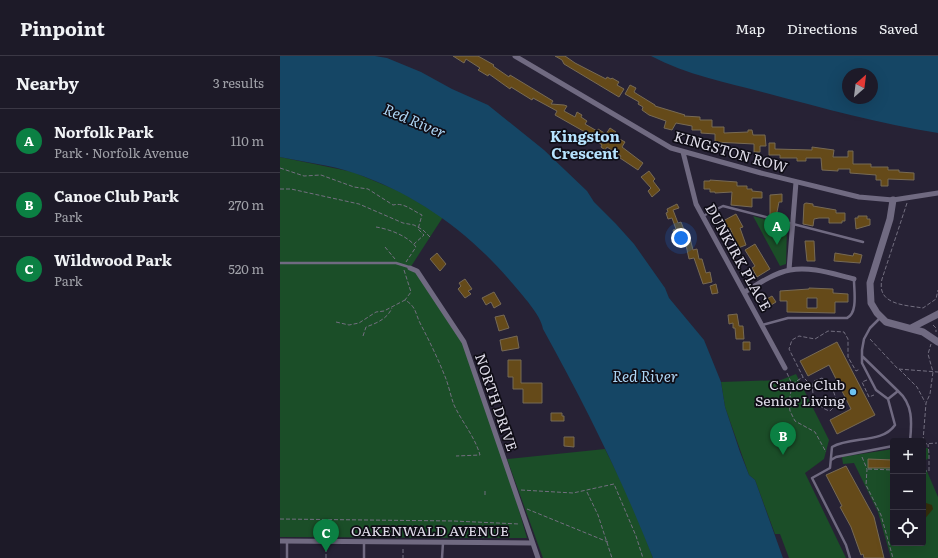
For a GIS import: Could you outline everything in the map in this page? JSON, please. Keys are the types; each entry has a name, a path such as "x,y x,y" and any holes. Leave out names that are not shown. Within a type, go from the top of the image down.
{"main road":[{"path":"893,200 890,219 869,288 871,303 880,317 893,325 911,328 936,340"},
{"path":"911,328 938,314"}],"street":[{"name":"KINGSTON ROW","path":"515,56 671,148 683,152 859,197 893,200 938,193"},
{"name":"DUNKIRK PLACE","path":"683,152 696,204 785,368"},
{"path":"790,270 796,182"},
{"name":"NORTH DRIVE","path":"407,266 416,271 464,342 538,558"},
{"path":"745,292 761,282 790,270 819,270 854,279"},
{"name":"OAKENWALD AVENUE","path":"280,541 533,543"}],"lane":[{"path":"703,216 723,206 863,242"},
{"path":"280,263 396,263 407,266"},
{"path":"762,325 788,318 847,318 851,316 854,311 854,279"},
{"path":"850,558 846,546 812,478 830,468 832,447 839,443 882,435 890,431 895,425 888,399 876,390 862,363 861,356 867,333 880,317"},
{"path":"861,356 905,397 912,417 910,438"},
{"path":"888,399 898,391"},
{"path":"831,460 890,447"},
{"path":"287,541 287,558"},
{"path":"364,542 364,558"},
{"path":"442,558 443,542"}],"path":[{"path":"280,168 304,176 321,175 354,187 368,188 393,205 398,204 422,215 418,229 424,235 414,244"},
{"path":"280,189 291,189 358,204 419,228 431,238"},
{"path":"907,199 882,279 881,289 889,301 923,308 936,299 938,290"},
{"path":"376,227 383,228 414,244"},
{"path":"336,322 349,325 359,323 376,312 384,311 405,300 411,292 403,268 407,266 416,246 414,244"},
{"path":"385,247 394,256 396,263"},
{"path":"405,300 416,309 420,323 445,378 453,403 462,422 473,438 480,455 456,456"},
{"path":"363,336 366,327 382,320 390,314 393,307"},
{"path":"923,308 928,320 936,328 936,340 928,354 933,372 930,394 926,403 923,438"},
{"path":"812,386 814,381 818,379 822,378 827,382 837,402 833,410 830,411 822,408 815,400 812,386 803,378 789,350 792,340 799,336 819,338 828,331 833,330 844,332 847,335 848,357 856,371 861,368"},
{"path":"867,333 876,347 917,387 926,403"},
{"path":"785,368 792,384 789,404 795,421 815,432 826,452"},
{"path":"898,369 938,372"},
{"path":"792,384 803,378"},
{"path":"867,380 862,382 869,397 875,394 876,390"},
{"path":"926,470 929,471 930,454 928,444 937,443"},
{"path":"861,452 867,469 866,485 881,515 893,558"},
{"path":"867,469 890,470"},
{"path":"514,489 573,493 614,484 636,536 642,558"},
{"path":"485,494 486,489"},
{"path":"586,491 598,515 612,558"},
{"path":"520,507 608,542"},
{"path":"280,519 454,521 526,524"},
{"path":"326,542 326,558"},
{"path":"403,542 403,558"}],"green space":[{"path":"280,157 353,172 401,192 443,217 410,268 417,271 464,342 504,459 527,538 280,537"},
{"path":"753,216 787,226 786,264 780,266"},
{"path":"796,374 829,440 824,459 805,473 846,558 789,558 780,534 775,534 755,480 749,475 725,407 721,382 781,380"},
{"path":"926,448 928,448 929,458 926,460"},
{"path":"605,449 633,505 653,558 543,558 507,459"},
{"path":"890,449 890,546 926,546 926,469 938,497 938,558 891,558 878,512 854,463 843,464 842,457"}],"sand":[{"path":"926,503 932,505 933,509 926,517"}],"water":[{"name":"Red River","path":"280,56 375,56 387,58 421,72 452,89 488,105 544,150 587,191 594,202 634,244 665,288 669,298 704,340 721,382 725,407 740,452 749,475 755,480 783,558 653,558 602,442 543,329 542,323 526,299 497,266 461,232 421,204 400,192 345,170 280,157"},
{"path":"651,56 938,56 938,133 830,110 708,78"}],"building":[{"path":"453,56 478,56 494,65 493,66 509,77 510,75 553,101 551,104 567,106 564,111 575,117 577,112 582,115 581,117 587,121 585,124 597,131 598,129 606,134 610,128 616,132 614,136 625,142 622,147 643,163 638,170 607,147 605,150 601,147 602,145 598,142 599,140 555,115 557,111 533,98 532,100 511,87 510,89 489,74 488,76 478,70 480,68 466,59 464,63"},
{"path":"555,56 565,56 575,63 606,79 607,77 612,78 619,82 617,85 624,89 619,97 564,64 562,60"},
{"path":"630,85 636,88 634,92 655,106 685,115 684,116 700,117 700,120 712,120 712,127 724,127 724,133 748,132 748,130 752,130 753,135 765,135 766,146 760,146 760,152 754,152 754,144 715,142 715,134 701,133 701,130 692,130 692,126 676,123 672,130 664,128 666,121 649,115 642,110 643,107 638,104 639,102 625,94"},
{"path":"769,143 775,143 775,149 812,150 812,147 834,150 833,157 848,157 848,151 853,151 853,164 871,164 871,167 888,167 888,170 899,170 899,172 914,173 914,180 888,179 888,186 881,186 881,180 876,180 876,175 850,173 850,169 838,169 838,171 822,170 821,158 806,158 806,161 797,161 797,158 780,158 780,155 769,155"},
{"path":"649,171 655,179 653,181 660,190 652,197 648,191 651,188 641,177"},
{"path":"704,181 737,182 737,186 747,186 747,189 752,189 752,191 762,192 762,198 752,198 752,207 731,205 732,192 715,193 710,192 710,189 704,189"},
{"path":"782,194 782,202 779,202 776,217 770,215 770,195"},
{"path":"677,204 679,208 673,210 678,223 681,222 686,235 689,234 693,250 697,249 699,259 702,259 706,273 710,272 712,282 703,284 694,258 689,259 686,245 681,246 678,234 674,235 673,230 676,229 672,218 668,219 666,213 668,212 667,209"},
{"path":"804,204 813,204 813,206 836,210 836,213 845,213 845,221 842,221 842,223 829,223 829,218 819,218 814,219 813,226 803,224"},
{"path":"736,214 743,227 740,228 746,245 738,248 730,228 727,230 723,221"},
{"path":"858,216 867,216 867,219 870,219 870,225 856,229 855,218 858,218"},
{"path":"805,241 814,241 815,261 807,261"},
{"path":"755,244 770,269 757,277 752,268 755,266 745,250"},
{"path":"437,253 446,264 440,271 430,259"},
{"path":"835,253 853,256 854,253 862,255 860,263 834,261"},
{"path":"465,279 472,289 468,291 471,294 465,298 458,289 461,286 459,283"},
{"path":"716,284 718,293 712,294 710,286"},
{"path":"833,289 833,293 848,294 848,302 835,302 835,313 787,312 787,301 780,301 780,291","holes":["807,298 817,298 817,308 807,308"]},
{"path":"494,292 501,304 494,308 491,302 486,305 482,298"},
{"path":"772,296 776,302 766,308 763,301"},
{"path":"737,314 739,326 743,326 744,339 736,339 733,323 729,324 728,315"},
{"path":"504,315 509,328 499,331 495,317"},
{"path":"517,336 519,348 502,351 500,340"},
{"path":"743,342 750,342 750,350 743,350"},
{"name":"Canoe Club Senior Living","path":"837,342 875,415 837,434 830,420 851,409 829,365 808,376 800,361"},
{"path":"508,360 521,360 521,383 542,383 542,403 523,403 523,389 513,389 513,377 508,377"},
{"path":"551,413 562,413 562,416 564,416 564,421 551,421"},
{"path":"564,437 574,437 574,447 564,446"},
{"path":"868,459 890,460 890,468 868,468"},
{"path":"846,466 874,517 884,558 864,558 863,554 861,555 851,527 840,507 842,506 826,475"}],"place":[{"name":"Norfolk Park","path":"777,245"},
{"name":"Canoe Club Senior Living","path":"853,392"},
{"name":"Canoe Club Park","path":"783,455"},
{"name":"Wildwood Park","path":"326,552"}],"district":[{"name":"Kingston Crescent","path":"585,144"}]}
